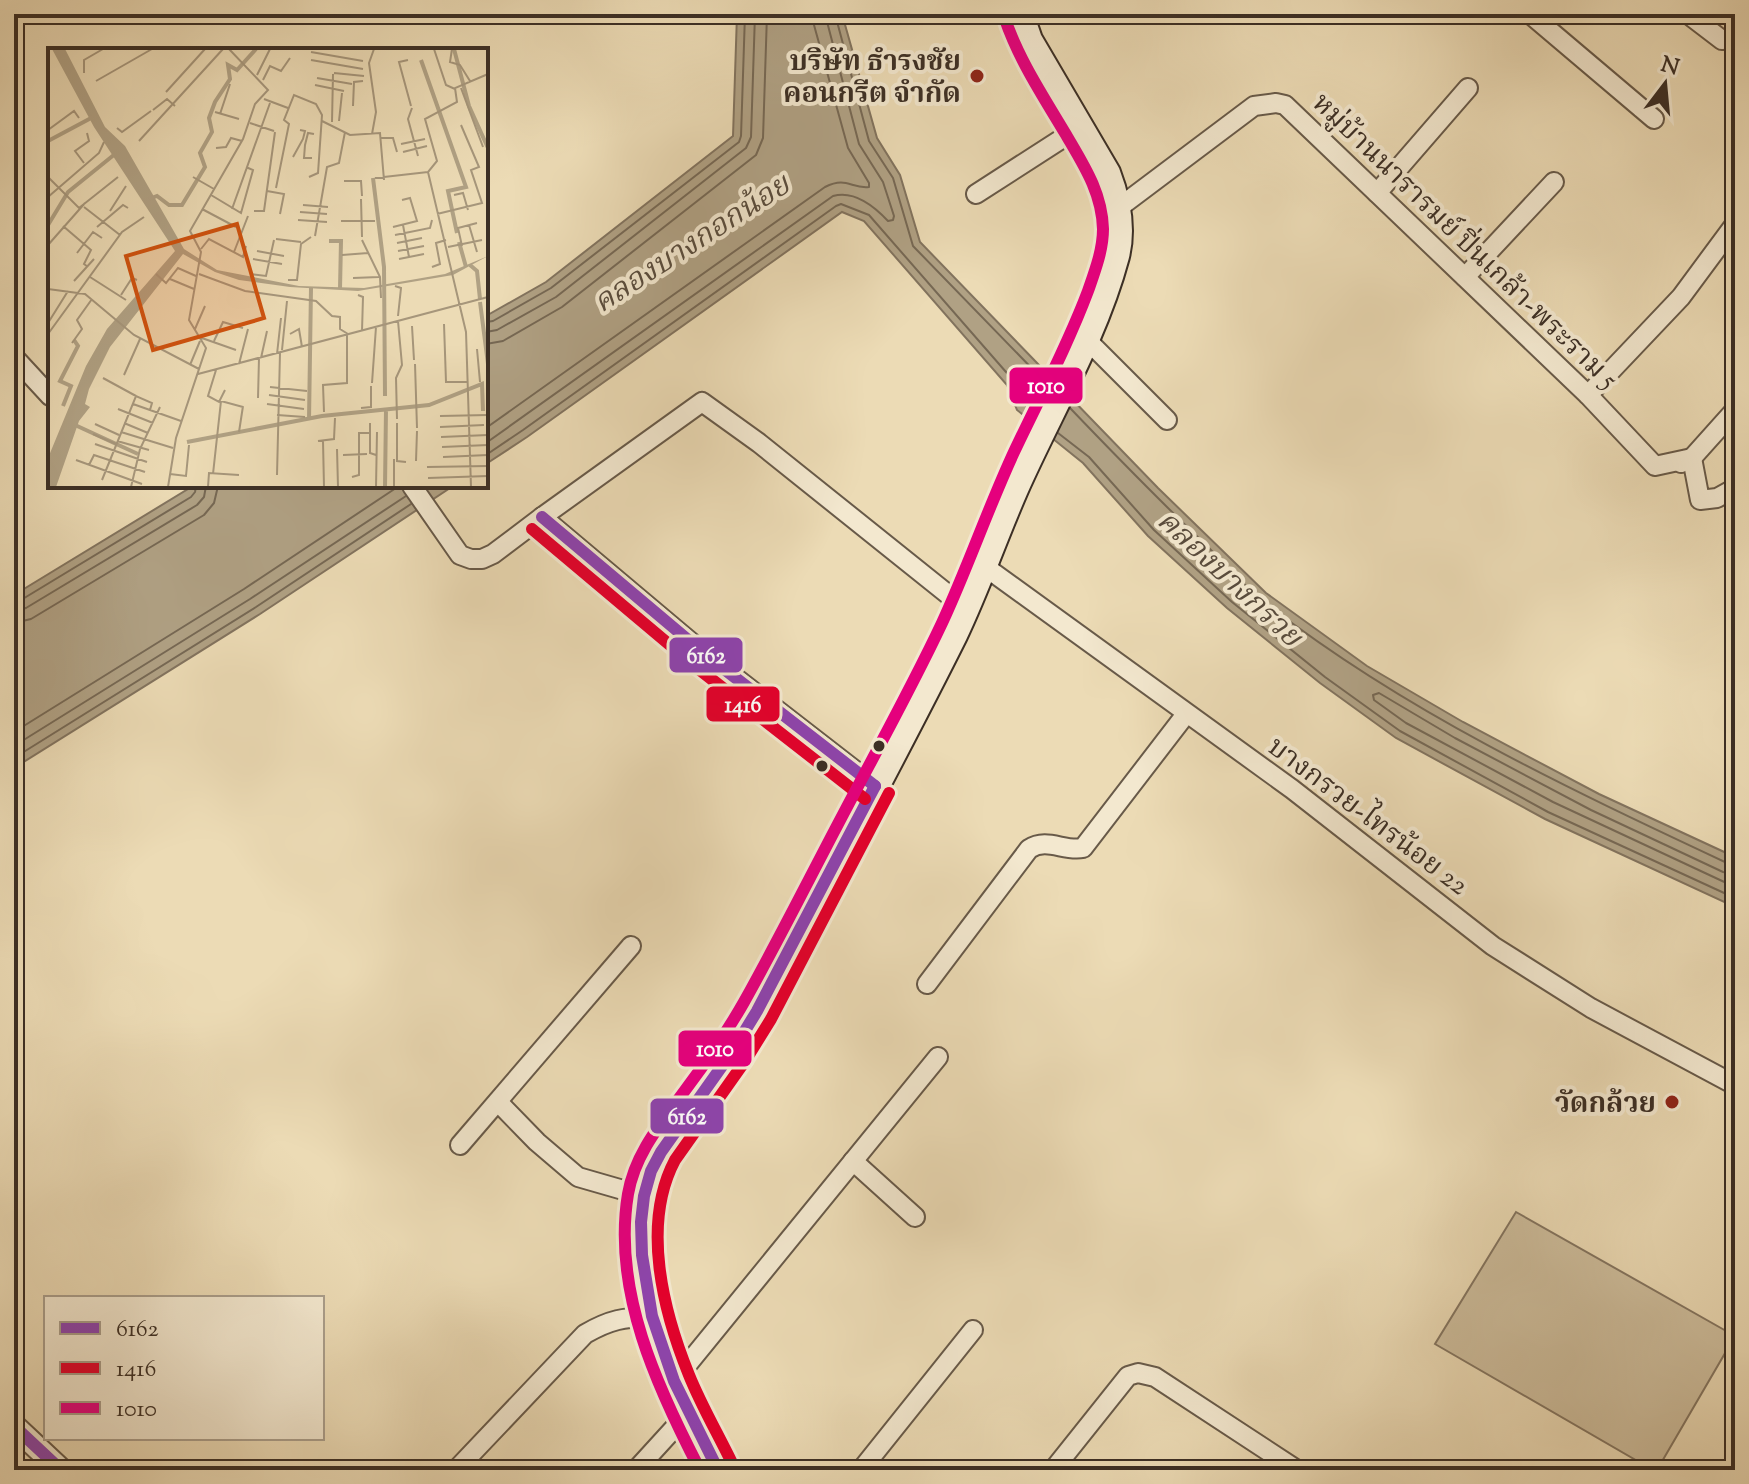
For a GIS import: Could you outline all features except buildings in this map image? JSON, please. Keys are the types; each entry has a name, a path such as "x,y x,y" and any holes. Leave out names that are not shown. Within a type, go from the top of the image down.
{"main road":[{"path":"718,1470 674,1381 652,1316 642,1255 641,1222 651,1171 757,1011 955,632 1015,489 1083,347 1116,254 1119,231 1114,190 1029,40 1020,14"}],"street":[{"path":"1530,14 1654,119"},
{"path":"1688,14 1722,40"},
{"path":"1377,193 1468,88"},
{"name":"หมู่บ้านนารารมย์ ปิ่นเกล้า-พระราม 5","path":"1117,209 1254,106 1285,105 1588,395 1655,466 1692,458"},
{"path":"976,194 1080,127"},
{"path":"1465,277 1554,182"},
{"path":"1588,395 1681,297 1735,224"},
{"path":"1083,347 1167,420"},
{"path":"14,357 48,394"},
{"path":"413,488 460,555 482,559 702,402 759,443 965,608"},
{"path":"1735,410 1692,458 1700,500 1717,498 1735,488"},
{"path":"542,517 706,655 875,786"},
{"name":"บางกรวย-ไทรน้อย 22","path":"984,566 1292,789 1493,946 1591,1008 1735,1085"},
{"path":"927,984 1029,849 1047,843 1083,848 1186,714"},
{"path":"460,1145 631,946"},
{"path":"674,1381 938,1057"},
{"path":"498,1102 537,1142 578,1177 644,1196"},
{"path":"853,1161 915,1217"},
{"path":"456,1470 585,1334 606,1322 652,1316"},
{"path":"861,1470 973,1330"},
{"path":"1053,1470 1128,1376 1138,1373 1155,1377 1297,1470"},
{"path":"636,1470 688,1413"},
{"path":"14,1426 61,1470"}],"shaded area":[{"path":"1516,1212 1735,1336 1657,1470 1435,1344"}],"water":[{"path":"737,14 842,14 877,138 900,175 920,242 1158,488 1266,593 1367,666 1463,722 1599,794 1735,857 1735,907 1545,819 1396,738 1320,683 1227,608 1148,536 1083,463 1017,410 1007,385 864,221 842,212 488,463 488,315 546,282 733,136"},
{"path":"190,488 450,488 260,614 14,768 14,595"}],"transit line":[{"name":"1010","path":"700,1470 654,1372 632,1302 626,1266 625,1230 632,1179 651,1138 744,1002 917,674 951,602 995,494 1071,332 1100,253 1102,216 1095,191 1024,63 1005,19"},
{"name":"6162","path":"542,517 706,655 875,786"},
{"name":"1416","path":"532,529 696,667 865,799"},
{"name":"6162","path":"718,1470 674,1381 652,1316 642,1255 644,1196 651,1171 661,1152 732,1052 757,1011 875,786"},
{"name":"1416","path":"732,1463 689,1375 664,1296 658,1239 659,1212 665,1185 675,1160 771,1019 889,793"},
{"name":"6162","path":"14,1426 61,1470"}],"place":[{"name":"บริษัท ธำรงชัย คอนกรีต จำกัด","path":"977,76"},
{"name":"วัดกล้วย","path":"1672,1102"}],"water label":[{"name":"คลองบางกอกน้อย","path":"691,243"},
{"name":"คลองบางกรวย","path":"1230,578"}]}
